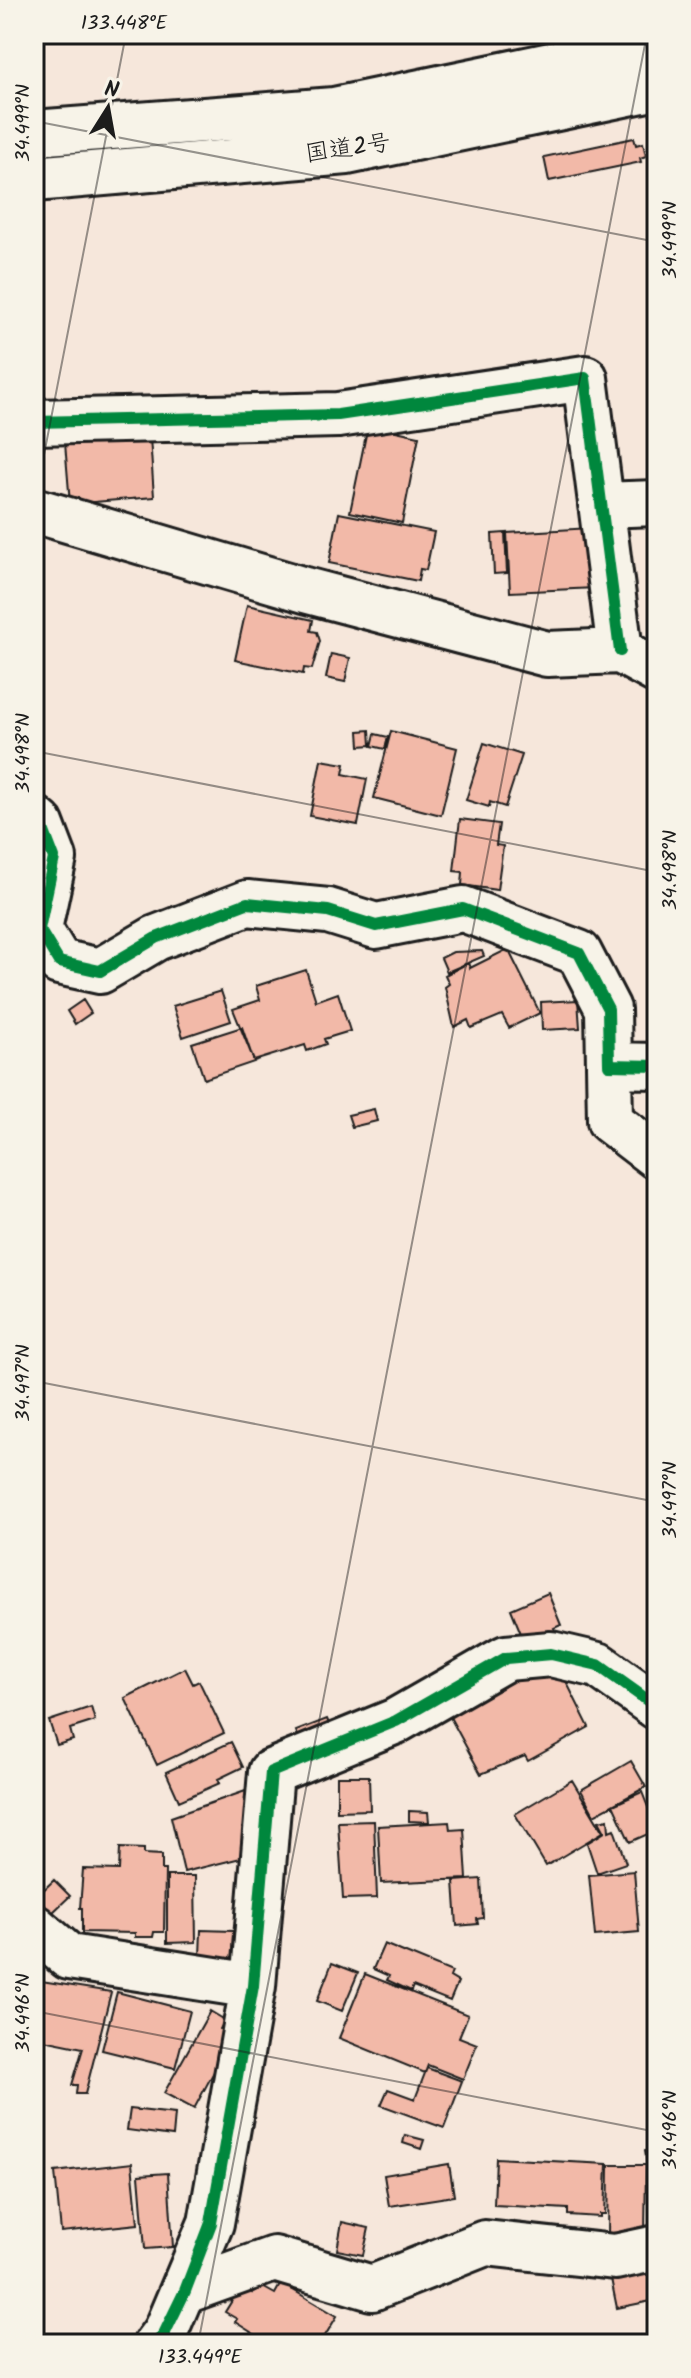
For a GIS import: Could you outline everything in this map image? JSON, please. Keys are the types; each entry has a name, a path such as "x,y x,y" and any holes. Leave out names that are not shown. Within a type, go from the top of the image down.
{"main road":[{"name":"国道2号","path":"34,133 334,110 657,43"},
{"name":"国道2号","path":"34,179 347,152 657,87"},
{"path":"34,422 338,415 585,378 601,505 638,661 547,654 305,590 34,510"},
{"path":"601,505 657,503"},
{"path":"34,818 41,824 54,858 39,929 59,962 100,971 156,938 247,903 328,911 376,926 463,909 579,953 608,1009 610,1121 657,1157"},
{"path":"609,1065 657,1066"},
{"path":"161,2338 185,2291 211,2223 253,1986 271,1772 396,1721 506,1658 551,1654 598,1665 657,1707"},
{"path":"34,1927 69,1957 253,1986"},
{"path":"185,2291 274,2259 372,2288 485,2243 615,2257 657,2248"}],"building":[{"path":"634,138 636,145 643,143 646,156 640,158 641,162 549,181 544,157"},
{"path":"368,425 419,436 402,523 350,512"},
{"path":"150,437 154,497 70,504 65,443"},
{"path":"339,513 434,532 426,570 420,569 418,581 329,563"},
{"path":"591,528 595,588 510,592 507,533"},
{"path":"505,533 507,573 494,574 492,534"},
{"path":"247,605 313,620 311,631 317,632 320,641 312,669 304,668 303,674 235,660"},
{"path":"331,654 350,658 345,682 326,678"},
{"path":"370,730 371,745 360,746 359,731"},
{"path":"391,731 457,748 441,815 374,798"},
{"path":"375,734 388,737 385,749 372,746"},
{"path":"484,743 522,755 505,807 490,802 489,807 466,800"},
{"path":"321,760 345,764 343,774 367,779 358,825 310,816"},
{"path":"460,819 499,824 496,845 503,846 497,890 462,885 463,872 454,871"},
{"path":"508,949 540,1013 509,1028 502,1015 471,1028 468,1020 454,1027 445,987 449,984 445,975 468,963 470,968"},
{"path":"482,951 484,956 447,972 441,958 453,952"},
{"path":"306,970 316,1001 338,993 350,1031 324,1039 326,1044 307,1051 305,1045 254,1061 233,1009 260,1000 256,986"},
{"path":"221,991 231,1021 183,1037 173,1006"},
{"path":"83,1000 91,1013 75,1024 67,1011"},
{"path":"578,1000 580,1028 542,1030 541,1002"},
{"path":"242,1027 254,1062 204,1079 192,1043"},
{"path":"374,1109 377,1121 352,1127 348,1115"},
{"path":"548,1593 561,1625 554,1628 560,1640 524,1641 511,1609"},
{"path":"547,1664 559,1667 589,1727 528,1761 525,1756 481,1774 445,1708"},
{"path":"185,1668 193,1684 199,1681 224,1733 157,1765 125,1698"},
{"path":"91,1707 95,1721 70,1729 73,1740 57,1745 49,1721"},
{"path":"327,1719 332,1731 301,1744 296,1731"},
{"path":"231,1742 243,1767 218,1779 220,1783 179,1801 166,1772"},
{"path":"631,1761 646,1787 594,1815 581,1790"},
{"path":"337,1776 369,1776 370,1810 337,1811"},
{"path":"572,1780 603,1832 546,1866 515,1814"},
{"path":"257,1787 253,1855 184,1872 171,1817"},
{"path":"642,1792 657,1830 630,1842 613,1805"},
{"path":"409,1811 428,1812 429,1822 409,1821"},
{"path":"608,1819 609,1831 614,1829 626,1863 597,1873 587,1843 605,1832 599,1821"},
{"path":"374,1821 377,1898 343,1899 338,1822"},
{"path":"449,1822 450,1830 464,1829 467,1879 381,1883 378,1826"},
{"path":"120,1848 144,1849 144,1854 162,1855 162,1870 165,1870 164,1932 154,1932 153,1937 135,1937 135,1933 82,1932 83,1869 119,1870"},
{"path":"634,1871 639,1932 595,1936 589,1875"},
{"path":"167,1876 195,1876 196,1942 167,1943"},
{"path":"481,1879 483,1918 477,1919 478,1924 457,1926 454,1881"},
{"path":"54,1880 70,1896 52,1913 36,1897"},
{"path":"201,1930 233,1931 232,1959 200,1957"},
{"path":"384,1944 452,1972 450,1977 458,1982 450,2001 413,1986 411,1991 387,1980 389,1976 373,1969"},
{"path":"332,1963 358,1973 342,2011 317,2001"},
{"path":"365,1974 468,2015 459,2037 477,2044 463,2079 428,2065 425,2073 339,2038"},
{"path":"35,1980 111,1992 85,2094 76,2094 77,2085 72,2085 83,2048 34,2038"},
{"path":"117,1992 190,2011 175,2068 102,2050"},
{"path":"210,2011 225,2020 220,2029 233,2036 194,2109 164,2093"},
{"path":"427,2068 462,2081 444,2128 381,2105 388,2089 415,2099"},
{"path":"130,2109 175,2114 173,2136 127,2130"},
{"path":"405,2135 424,2140 421,2149 403,2143"},
{"path":"657,2149 657,2208 654,2209 645,2151"},
{"path":"496,2158 607,2164 605,2214 600,2214 600,2217 568,2215 568,2209 494,2205"},
{"path":"132,2163 138,2224 61,2232 55,2172"},
{"path":"449,2164 454,2196 389,2206 384,2175"},
{"path":"609,2165 646,2165 645,2235 608,2235"},
{"path":"168,2173 173,2247 145,2249 139,2175"},
{"path":"342,2222 369,2228 363,2255 337,2250"},
{"path":"649,2261 656,2300 617,2308 609,2269"},
{"path":"281,2283 337,2316 320,2344 270,2344 225,2312 241,2286 252,2293 257,2284 275,2294"}],"cycle path":[{"path":"34,422 338,415 585,378 620,651"},
{"path":"34,818 41,824 54,858 39,929 59,962 100,971 156,938 247,903 328,911 376,926 463,909 579,953 608,1009 609,1065 657,1066"},
{"path":"156,2344 185,2291 211,2223 253,1986 271,1772 396,1721 506,1658 551,1654 598,1665 657,1707"}]}
